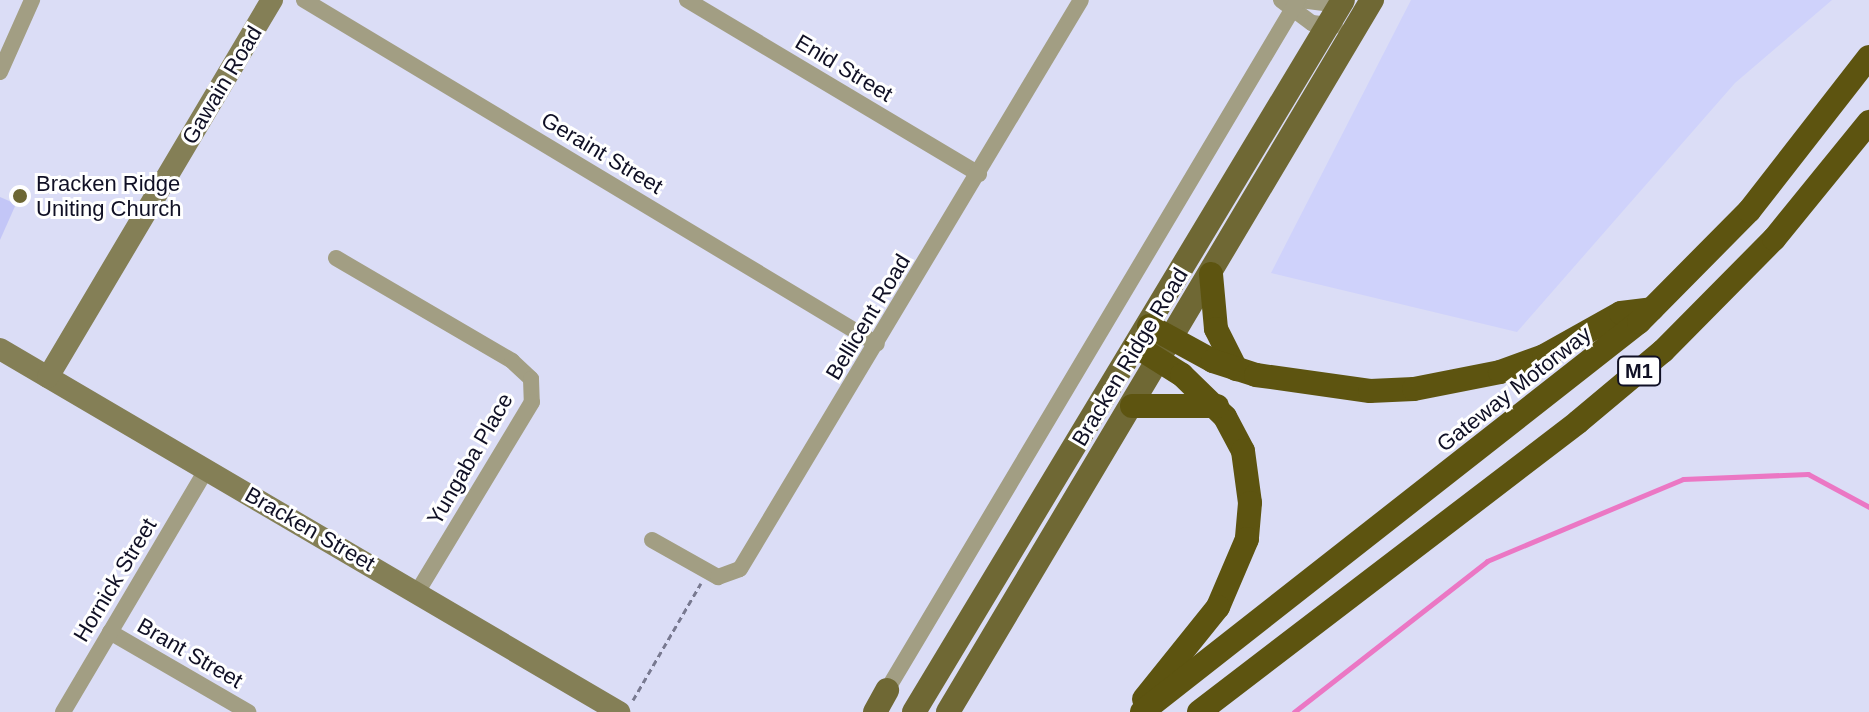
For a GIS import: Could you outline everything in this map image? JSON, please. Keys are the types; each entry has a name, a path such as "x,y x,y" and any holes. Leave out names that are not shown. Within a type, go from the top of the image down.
{"highway":[{"name":"Gateway Motorway","path":"1140,712 1595,360 1652,309 1749,211 1869,57"},
{"name":"M1","path":"1199,712 1578,422 1663,351 1774,239 1869,122"},
{"path":"1211,274 1216,329 1236,369"},
{"path":"1165,350 1236,369 1329,388 1414,389 1500,372 1544,356 1621,313 1652,309"},
{"path":"1140,712 1148,689 1179,659 1218,607 1247,539 1250,503 1243,451 1217,406 1165,350 1143,336"},
{"path":"1132,406 1217,406"}],"main road":[{"name":"Bracken Ridge Road","path":"948,712 1372,0"},
{"name":"Bracken Ridge Road","path":"914,712 1143,336 1341,2"},
{"path":"875,712 887,690"}],"street":[{"path":"0,72 32,0"},
{"name":"Gawain Road","path":"48,377 272,0"},
{"name":"Geraint Street","path":"304,0 877,344"},
{"name":"Enid Street","path":"687,0 979,174"},
{"name":"Bellicent Road","path":"652,540 718,577 740,569 979,174 1077,1"},
{"path":"1293,3 1341,2"},
{"path":"1293,3 1326,28 1359,23"},
{"name":"Bracken Ridge Road","path":"887,690 1293,3"},
{"name":"Yungaba Place","path":"336,258 512,361 531,379 532,402 418,591"},
{"name":"Bracken Street","path":"0,349 418,591 626,706"},
{"name":"Hornick Street","path":"63,712 206,470"},
{"name":"Brant Street","path":"110,632 248,712"}],"path":[{"path":"626,706 703,580"}],"shaded area":[{"path":"1411,0 1832,0 1735,83 1517,332 1271,273"}],"building":[{"name":"Bracken Ridge Uniting Church","path":"0,197 16,204 0,240"}],"waterway":[{"path":"1294,712 1487,561 1683,479 1808,474 1869,507"}],"place":[{"name":"Bracken Ridge Uniting Church","path":"20,196"}]}
